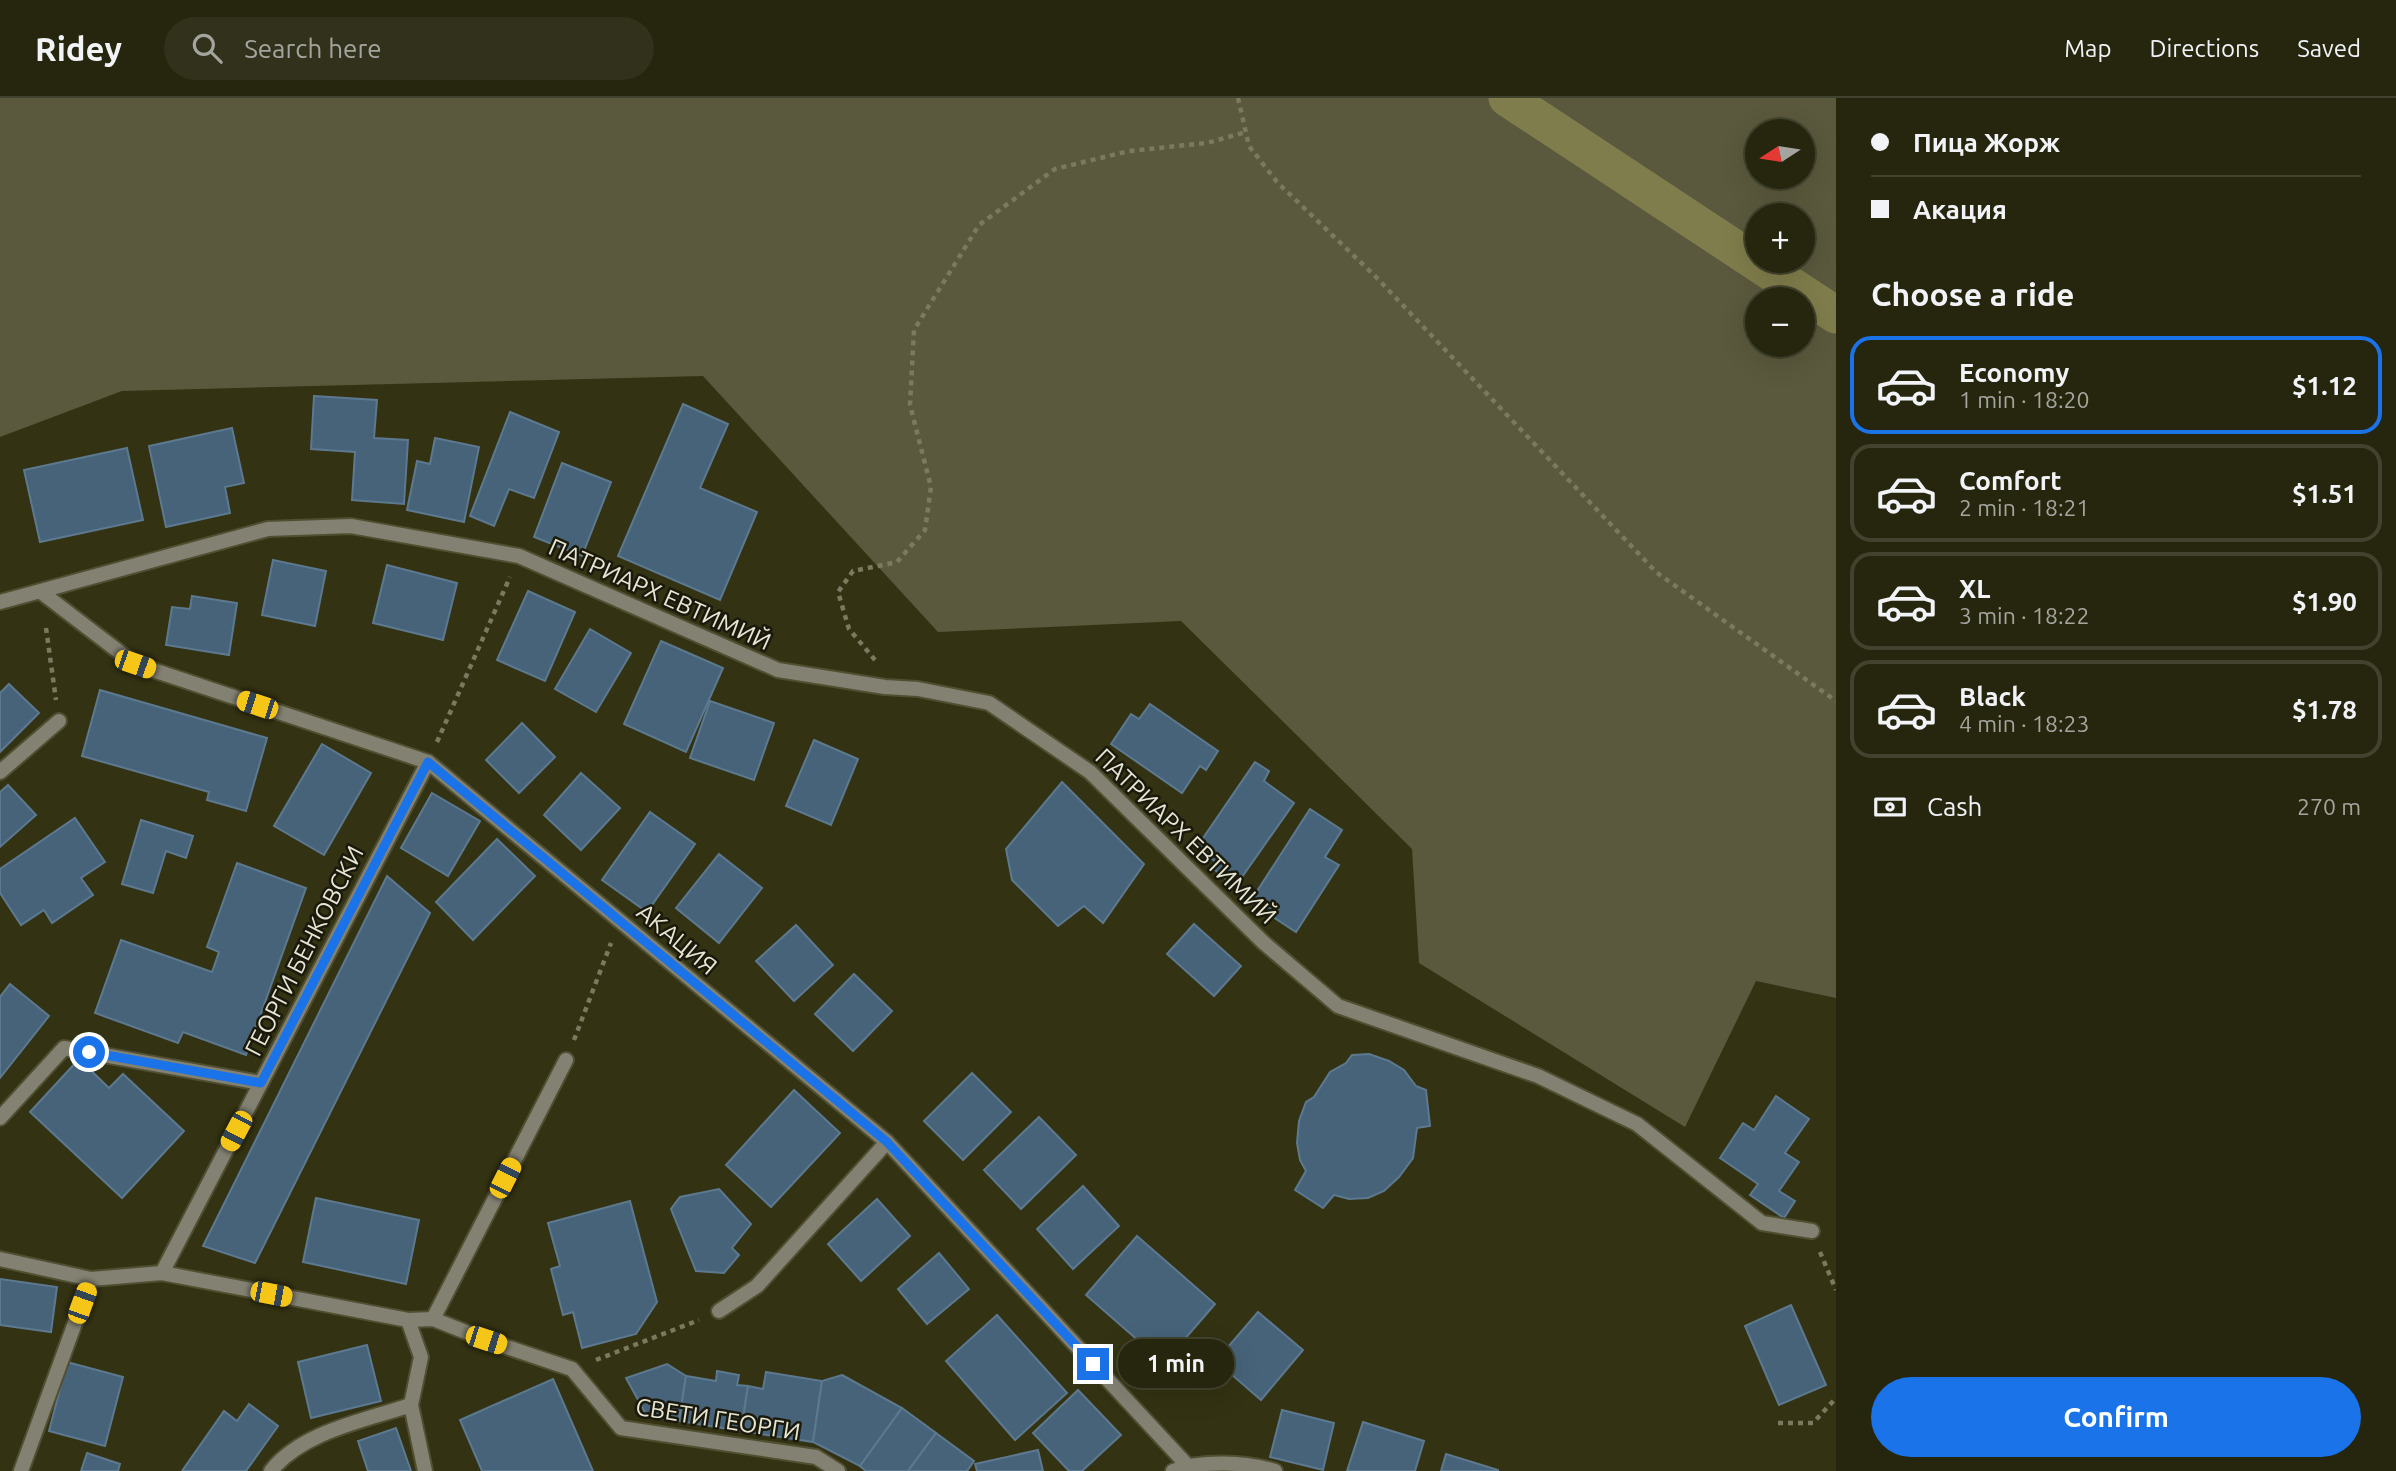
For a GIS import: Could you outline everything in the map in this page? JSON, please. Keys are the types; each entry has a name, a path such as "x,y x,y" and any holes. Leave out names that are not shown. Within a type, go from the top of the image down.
{"street":[{"name":"ПАТРИАРХ ЕВТИМИЙ","path":"0,602 268,529 351,526 519,556 778,670 884,687 918,689 989,703 1090,772 1264,943 1338,1006 1538,1076 1637,1124 1762,1223 1812,1231"},
{"name":"АКАЦИЯ","path":"41,592 135,664 428,762 887,1142 1187,1465"},
{"path":"0,772 59,721"},
{"name":"ГЕОРГИ БЕНКОВСКИ","path":"162,1273 428,762"},
{"path":"0,1118 64,1048 261,1083"},
{"path":"433,1319 566,1060"},
{"path":"719,1311 757,1286 887,1142"},
{"path":"0,1259 91,1279 162,1273 408,1320 433,1319 572,1369"},
{"path":"21,1471 91,1279"},
{"path":"408,1320 421,1357 411,1405 425,1471"},
{"name":"СВЕТИ ГЕОРГИ","path":"572,1369 621,1428 816,1457 838,1471"},
{"path":"271,1471 281,1458 314,1437 411,1405"},
{"path":"1173,1471 1187,1465 1256,1465 1275,1471"}],"path":[{"path":"1238,98 1249,146 1277,182 1377,278 1656,572 1836,701"},
{"path":"884,687 881,667 849,629 838,592 853,571 897,562 925,530 931,487 910,405 914,330 979,225 1055,169 1129,151 1208,144 1246,132"},
{"path":"428,762 519,556"},
{"path":"41,592 59,721"},
{"path":"566,1060 620,921"},
{"path":"1812,1231 1836,1290"},
{"path":"572,1369 719,1311"},
{"path":"1778,1423 1813,1423 1836,1398"}],"shaded area":[{"path":"0,98 1836,98 1836,998 1756,981 1685,1127 1419,963 1412,849 1181,621 938,632 703,376 122,391 0,437"}],"building":[{"path":"314,396 377,400 374,438 408,440 404,504 352,500 355,452 311,449"},
{"path":"683,404 728,424 700,488 757,512 720,600 618,556"},
{"path":"510,412 559,432 534,498 509,489 494,526 470,516"},
{"path":"232,428 244,483 225,487 230,513 166,527 149,446"},
{"path":"435,438 479,447 464,522 407,510 417,461 430,464"},
{"path":"127,448 143,520 40,542 24,470"},
{"path":"562,463 611,482 582,556 534,537"},
{"path":"273,560 326,571 315,626 262,615"},
{"path":"387,565 457,583 443,640 373,623"},
{"path":"528,591 575,612 545,681 497,660"},
{"path":"192,596 237,603 229,655 166,645 172,607 190,609"},
{"path":"590,629 631,653 596,712 555,689"},
{"path":"661,641 723,668 686,752 624,724"},
{"path":"9,684 39,713 0,752 0,693"},
{"path":"100,690 267,738 246,811 207,800 209,792 82,756"},
{"path":"710,701 774,723 754,780 690,758"},
{"path":"1150,704 1218,751 1206,770 1200,766 1182,793 1111,744 1131,714 1139,719"},
{"path":"522,723 555,757 519,793 486,760"},
{"path":"814,740 858,759 831,825 786,806"},
{"path":"322,744 371,773 324,855 274,826"},
{"path":"1255,762 1269,771 1264,781 1294,803 1235,887 1215,870 1218,865 1199,844"},
{"path":"581,773 620,808 581,850 544,815"},
{"path":"1062,782 1144,864 1103,923 1084,906 1058,926 1012,880 1006,849"},
{"path":"8,785 36,815 0,847 0,792"},
{"path":"432,793 480,821 448,876 401,848"},
{"path":"1310,809 1342,830 1325,857 1339,865 1296,932 1250,902"},
{"path":"650,812 695,844 647,912 602,880"},
{"path":"75,818 105,862 81,878 93,895 52,923 44,910 21,925 0,893 0,869"},
{"path":"141,820 193,836 186,858 166,851 153,893 122,884"},
{"path":"497,839 535,876 473,940 436,902"},
{"path":"719,854 762,888 719,943 676,908"},
{"path":"237,863 306,888 246,1055 183,1032 178,1043 95,1013 121,940 212,972 219,952 207,947"},
{"path":"387,876 430,913 255,1263 203,1246"},
{"path":"1194,924 1241,966 1214,996 1167,954"},
{"path":"796,925 833,965 794,1001 756,961"},
{"path":"854,974 892,1011 853,1051 815,1014"},
{"path":"10,984 49,1016 0,1078 0,997"},
{"path":"1369,1054 1404,1070 1416,1086 1426,1090 1430,1126 1417,1128 1413,1158 1384,1191 1368,1198 1349,1199 1334,1195 1323,1208 1295,1190 1306,1171 1300,1160 1297,1143 1299,1121 1306,1102 1314,1097 1330,1072 1346,1063 1352,1055"},
{"path":"79,1059 109,1088 123,1074 184,1131 122,1198 30,1112"},
{"path":"972,1073 1011,1112 963,1160 924,1121"},
{"path":"794,1090 840,1133 771,1207 726,1165"},
{"path":"1776,1096 1809,1119 1785,1153 1799,1162 1779,1191 1795,1201 1784,1218 1750,1195 1758,1184 1720,1158 1743,1123 1754,1130"},
{"path":"1039,1117 1076,1155 1021,1209 984,1170"},
{"path":"1083,1186 1119,1226 1073,1269 1037,1229"},
{"path":"719,1189 751,1224 732,1248 739,1255 724,1273 696,1271 671,1209 680,1197"},
{"path":"316,1198 419,1220 406,1284 303,1262"},
{"path":"877,1199 910,1236 861,1281 828,1244"},
{"path":"630,1201 657,1302 636,1334 582,1348 573,1312 563,1315 551,1269 560,1266 548,1223"},
{"path":"1137,1236 1215,1304 1164,1363 1086,1295"},
{"path":"939,1253 969,1289 927,1324 898,1289"},
{"path":"0,1279 57,1287 51,1332 0,1325"},
{"path":"1791,1305 1826,1385 1779,1405 1745,1326"},
{"path":"1258,1312 1303,1350 1261,1400 1216,1361"},
{"path":"997,1315 1067,1393 1015,1440 946,1361"},
{"path":"367,1345 381,1401 311,1418 298,1362"},
{"path":"67,1362 123,1377 105,1446 49,1431"},
{"path":"667,1364 686,1376 679,1421 647,1416 626,1378"},
{"path":"717,1371 739,1375 737,1385 748,1386 741,1431 679,1421 686,1376 716,1381"},
{"path":"766,1372 822,1381 813,1442 741,1431 748,1386 763,1389"},
{"path":"842,1375 902,1408 860,1466 813,1442 822,1381"},
{"path":"553,1379 593,1471 482,1471 460,1420"},
{"path":"1078,1390 1121,1435 1082,1471 1069,1471 1033,1433"},
{"path":"249,1404 278,1426 246,1471 182,1471 224,1411 237,1421"},
{"path":"902,1408 936,1433 908,1471 866,1471 860,1466"},
{"path":"1282,1410 1334,1423 1323,1470 1270,1457"},
{"path":"1363,1422 1424,1441 1415,1471 1347,1471"},
{"path":"396,1428 411,1471 368,1471 358,1441"},
{"path":"936,1433 974,1461 967,1471 908,1471"},
{"path":"1038,1450 1043,1471 977,1471 975,1464"},
{"path":"87,1453 120,1464 118,1471 81,1471"},
{"path":"1446,1454 1498,1470 1498,1471 1441,1471"}],"waterway":[{"path":"1507,98 1836,315"}],"route":[{"path":"89,1052 261,1083 428,762 887,1142 1093,1364"}]}
